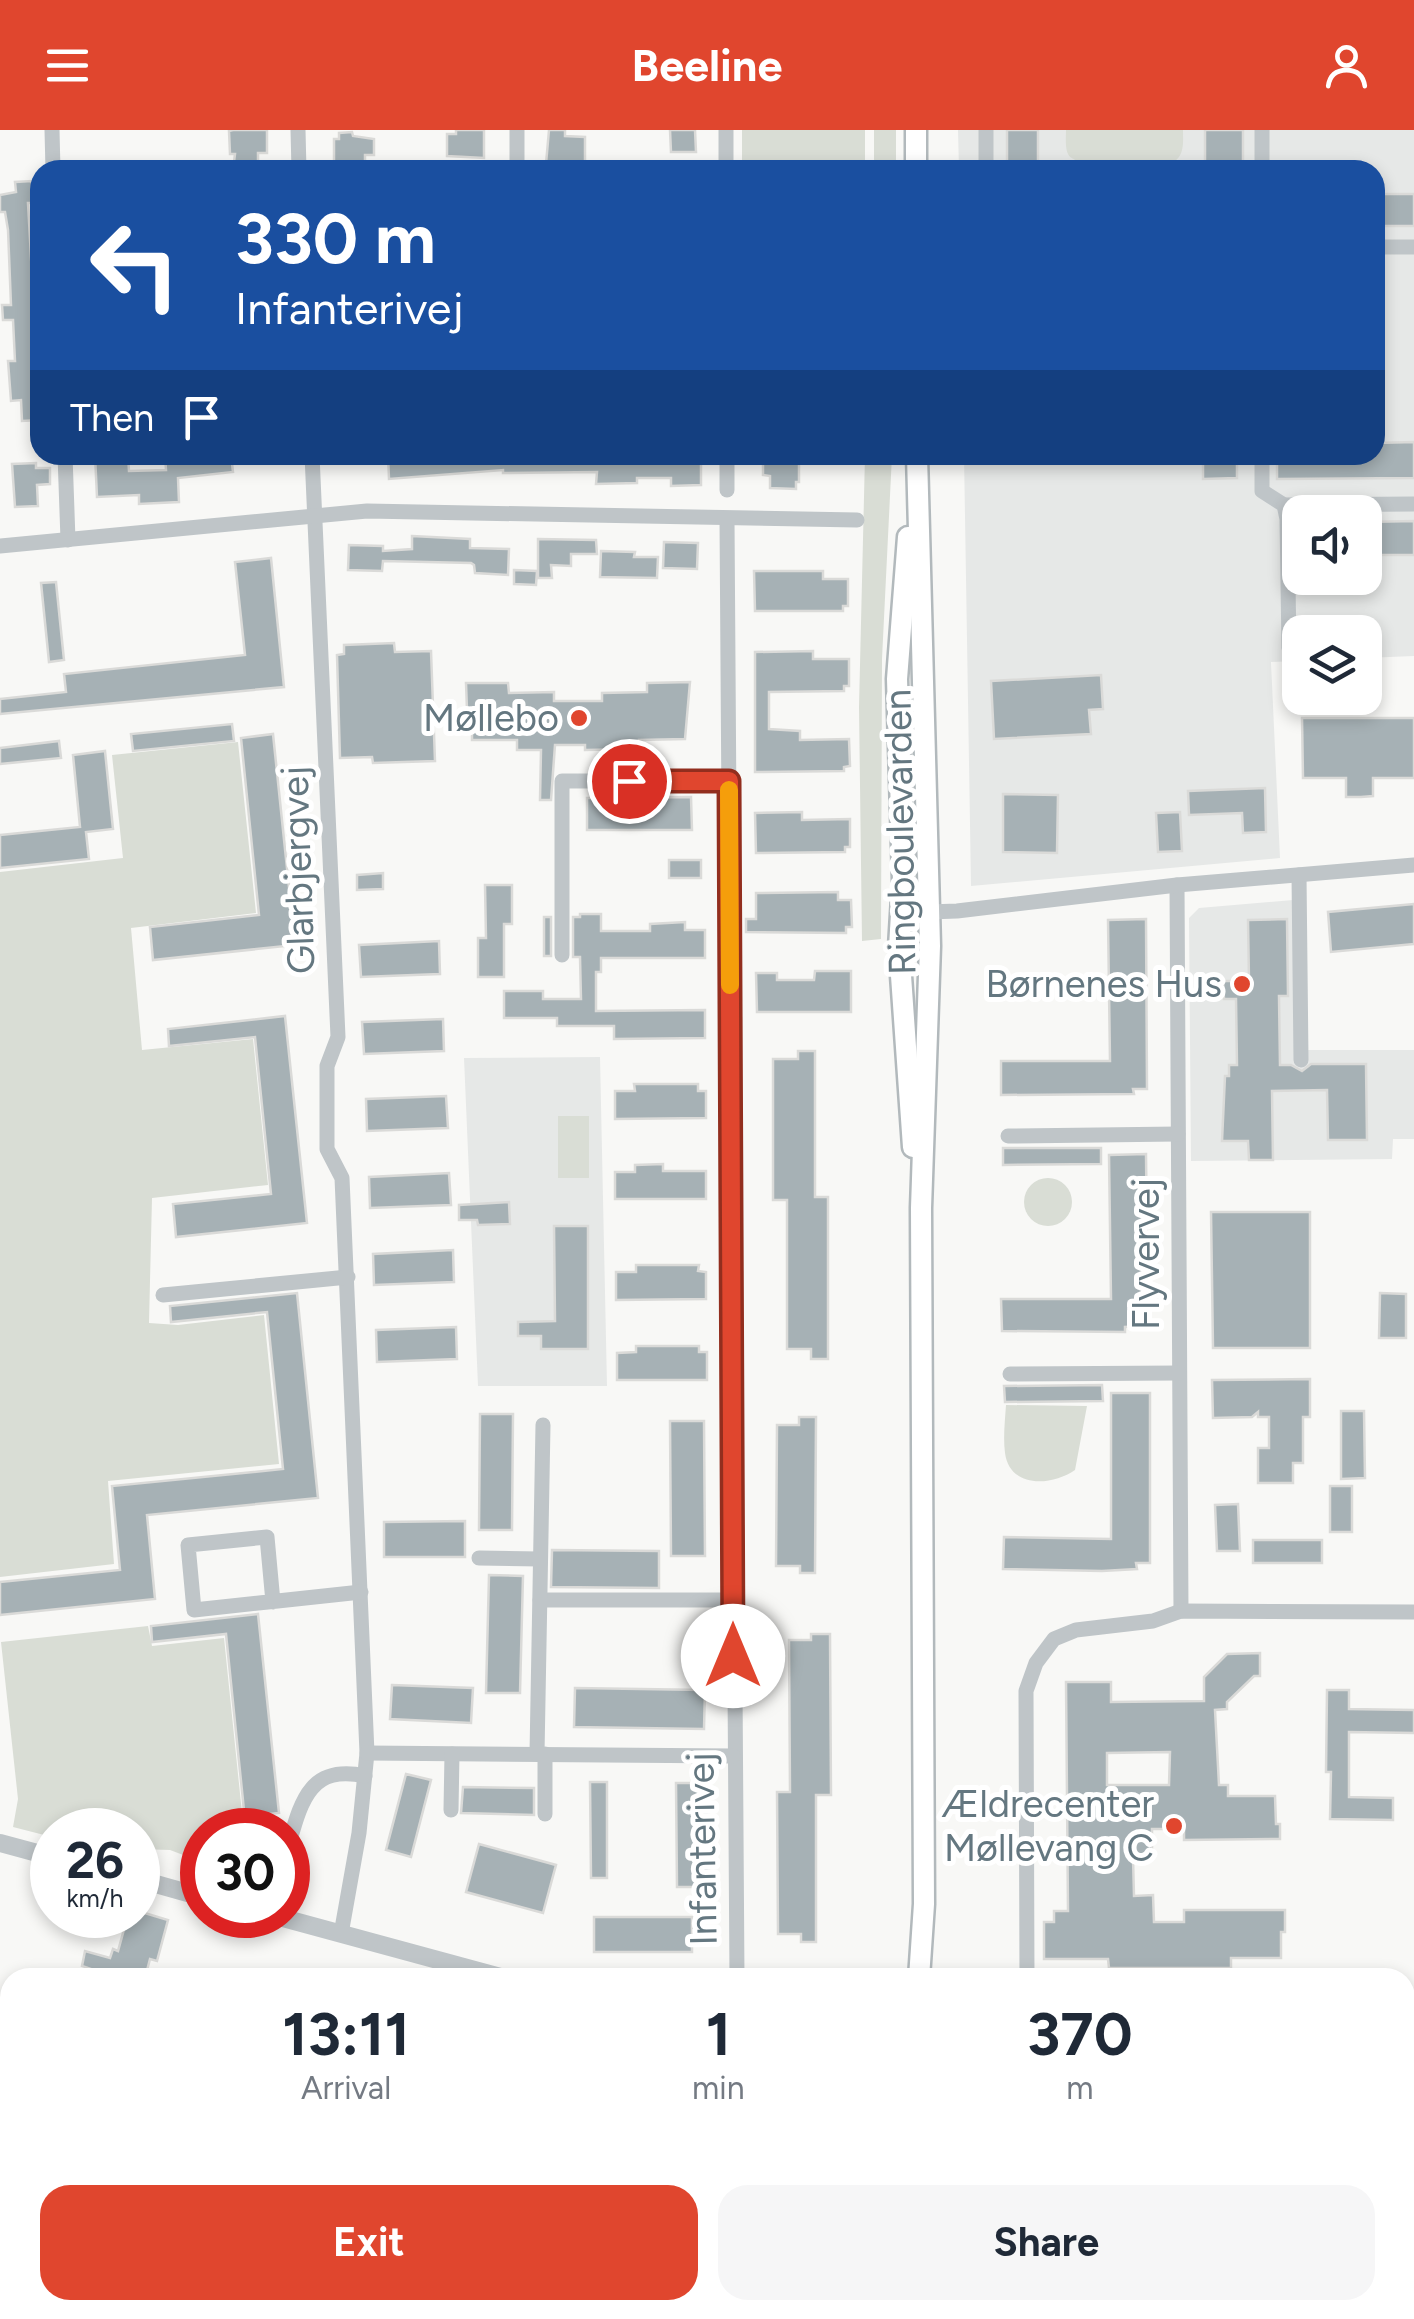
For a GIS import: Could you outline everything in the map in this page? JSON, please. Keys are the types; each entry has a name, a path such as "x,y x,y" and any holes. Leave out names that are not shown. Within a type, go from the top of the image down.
{"main road":[{"path":"916,130 916,160"},
{"name":"Ringboulevarden","path":"915,465 897,679 903,880 899,948 921,1208"},
{"name":"Ringboulevarden","path":"916,465 930,946 921,1208 924,1904 920,1968"},
{"name":"Ringboulevarden","path":"924,1904 932,1968"}],"street":[{"path":"52,130 53,160"},
{"path":"298,130 300,160"},
{"path":"517,130 517,160"},
{"path":"726,130 726,160"},
{"path":"986,130 986,160"},
{"path":"1262,130 1262,160"},
{"path":"1385,247 1414,247"},
{"path":"65,465 68,540"},
{"name":"Glarbjergvej","path":"313,465 338,1036 327,1066 327,1149 342,1178 367,1753 359,1833 341,1934"},
{"path":"727,465 727,490"},
{"path":"1262,465 1262,491 1282,504"},
{"path":"1382,504 1414,504"},
{"path":"0,546 367,511 856,520"},
{"name":"Infanterivej","path":"727,519 737,1968"},
{"path":"562,955 562,781 729,781"},
{"path":"901,913 928,914 1176,884 1414,865"},
{"path":"1299,874 1302,1060"},
{"name":"Flyvervej","path":"1176,884 1181,1611"},
{"name":"Flyvervej","path":"1008,1136 1178,1134"},
{"path":"163,1295 348,1277"},
{"name":"Flyvervej","path":"1010,1374 1180,1373"},
{"path":"542,1426 541,1754 545,1814"},
{"path":"273,1602 266,1537 188,1546 194,1610 273,1602 361,1592"},
{"path":"479,1558 540,1560"},
{"path":"540,1600 733,1600"},
{"path":"1026,1968 1026,1692 1036,1663 1054,1640 1076,1630 1153,1622 1181,1611 1414,1612"},
{"path":"367,1753 733,1756"},
{"path":"451,1810 452,1754"},
{"path":"300,1808 313,1786 328,1775 344,1771 365,1776"},
{"path":"0,1843 30,1851"},
{"path":"310,1925 467,1968"}],"shaded area":[{"path":"742,130 865,130 865,160 742,160"},
{"path":"874,130 896,130 896,160 874,160"},
{"path":"958,130 1414,130 1414,656 1382,657 1382,615 1282,615 1282,662 1271,662 1280,858 971,886 964,465 1385,465 1385,160 959,160"},
{"path":"1066,130 1183,130 1182,149 1176,160 1077,160 1068,154"},
{"path":"865,465 892,465 882,659 881,939 862,941 859,707"},
{"path":"238,742 256,913 131,928 142,1050 253,1039 268,1185 152,1198 149,1323 178,1325 264,1315 279,1464 108,1481 114,1564 0,1577 0,872 123,858 112,755"},
{"name":"Børnenes Hus","path":"1293,900 1297,1050 1414,1050 1414,1139 1393,1139 1392,1159 1191,1161 1189,918 1199,908"},
{"path":"600,1057 607,1386 478,1386 464,1058"},
{"path":"558,1116 589,1116 589,1178 558,1178"},
{"path":"1048,1178 1065,1185 1072,1202 1065,1219 1048,1226 1031,1219 1024,1202 1031,1185"},
{"path":"1006,1405 1087,1406 1075,1470 1044,1481 1015,1473 1005,1453"},
{"path":"148,1626 152,1646 224,1638 241,1808 180,1808 180,1854 160,1850 160,1808 30,1808 30,1831 13,1827 18,1799 1,1642"}],"building":[{"path":"267,130 267,153 258,153 258,160 234,160 235,154 230,154 229,131"},
{"path":"456,130 484,130 484,158 447,156 447,134 456,134"},
{"path":"549,130 565,130 565,136 585,137 585,160 546,160"},
{"path":"670,130 695,130 696,152 671,152"},
{"path":"1007,130 1038,130 1038,160 1007,160"},
{"path":"1205,130 1243,130 1243,160 1205,160"},
{"path":"352,132 353,136 374,139 374,155 365,155 365,160 334,160 334,139 339,139 339,133"},
{"path":"30,181 30,421 22,421 21,400 11,401 8,361 15,361 13,320 3,320 2,305 11,305 8,230 5,212 0,212 0,195 16,192 15,182"},
{"path":"1385,194 1414,194 1414,226 1385,226"},
{"path":"1414,442 1414,478 1277,479 1277,465 1385,465 1385,443"},
{"path":"12,464 50,468 50,484 37,485 38,506 15,507"},
{"path":"95,465 129,465 129,471 166,470 166,465 232,465 233,472 178,478 179,502 139,504 139,495 97,497"},
{"path":"388,465 701,465 701,485 671,486 671,478 596,484 597,472 503,470 389,479"},
{"path":"763,465 799,465 796,489 770,488 770,476 763,475"},
{"path":"1203,465 1237,465 1237,478 1203,479"},
{"path":"1414,521 1414,555 1382,555 1382,522"},
{"path":"412,536 470,539 470,548 509,549 508,575 475,573 471,563 383,561 382,571 348,570 349,545 383,546 383,551 412,549"},
{"path":"538,539 596,540 597,554 571,554 571,566 551,565 552,578 538,578"},
{"path":"664,542 698,543 697,569 663,568"},
{"path":"601,551 658,557 657,578 600,577"},
{"path":"271,558 284,687 0,714 0,699 66,692 64,674 245,655 235,562"},
{"path":"514,570 537,571 536,585 514,584"},
{"path":"754,571 823,571 823,579 848,579 848,606 843,606 843,611 755,611"},
{"path":"56,582 64,660 49,662 41,583"},
{"path":"394,643 395,652 431,651 435,761 373,763 372,757 340,758 337,655 344,654 344,645"},
{"path":"813,651 813,659 849,659 849,686 844,686 844,691 769,692 769,729 800,731 800,740 849,739 850,766 844,767 844,771 755,772 755,652"},
{"path":"1101,675 1103,709 1089,710 1091,734 994,739 991,681"},
{"name":"Møllebo","path":"690,682 685,739 639,740 639,749 585,750 585,745 555,745 551,800 540,800 541,750 517,750 517,740 472,740 472,710 467,710 466,683 508,683 509,693 554,692 554,701 602,701 602,693 647,692 647,683"},
{"path":"1302,718 1414,718 1414,778 1373,778 1373,796 1346,797 1346,778 1303,778"},
{"path":"232,724 234,741 133,751 131,734"},
{"path":"273,734 295,945 153,960 150,927 259,915 241,738"},
{"path":"59,741 61,758 0,764 0,748"},
{"path":"105,751 113,829 86,832 89,859 0,868 0,835 80,827 73,755"},
{"path":"1265,788 1266,832 1243,833 1242,813 1189,815 1188,791"},
{"path":"1003,794 1058,795 1057,853 1003,852"},
{"path":"691,797 692,830 587,830 587,798"},
{"path":"802,812 802,820 850,819 850,847 845,847 845,852 756,853 755,813"},
{"path":"1180,812 1182,851 1158,852 1156,813"},
{"path":"669,860 701,860 701,878 669,878"},
{"path":"383,873 383,889 357,890 357,875"},
{"path":"485,885 512,885 512,924 504,924 504,977 478,977 478,938 486,938"},
{"path":"838,892 838,900 851,900 852,927 846,927 846,933 746,932 746,919 756,919 756,893"},
{"path":"1414,904 1414,944 1331,952 1328,912"},
{"path":"601,914 601,931 650,931 650,924 685,922 685,930 705,930 705,958 601,958 601,972 596,972 596,1011 705,1010 705,1038 614,1039 614,1026 557,1026 557,1018 504,1018 504,991 543,991 543,999 581,999 580,957 573,957 573,917"},
{"path":"544,917 551,917 551,956 544,956"},
{"path":"1146,919 1147,1089 1133,1089 1134,1094 1001,1095 1001,1061 1110,1061 1108,920"},
{"path":"1287,919 1288,996 1279,996 1280,1065 1302,1071 1311,1064 1366,1064 1367,1140 1328,1140 1327,1090 1272,1091 1273,1160 1249,1160 1248,1141 1222,1141 1225,1076 1229,1076 1229,1065 1237,1065 1236,999 1224,999 1223,981 1249,981 1248,920"},
{"path":"439,941 440,974 361,977 359,945"},
{"path":"815,971 851,971 851,1012 757,1012 756,973 777,973 777,980 814,980"},
{"path":"285,1016 307,1223 176,1237 173,1204 271,1194 255,1037 169,1046 168,1029"},
{"path":"443,1019 444,1051 364,1054 362,1022"},
{"path":"798,1051 815,1051 815,1197 828,1197 828,1359 811,1359 811,1349 787,1349 787,1200 773,1200 773,1059 798,1059"},
{"path":"634,1084 698,1084 698,1091 706,1091 706,1118 615,1119 615,1091 635,1091"},
{"path":"446,1096 448,1128 367,1131 366,1099"},
{"path":"1003,1148 1101,1148 1101,1164 1003,1165"},
{"path":"1146,1154 1148,1326 1125,1327 1125,1332 1002,1331 1001,1299 1111,1299 1109,1155"},
{"path":"663,1164 663,1171 706,1171 706,1199 615,1199 615,1172 635,1172 635,1165"},
{"path":"449,1173 451,1205 370,1208 369,1177"},
{"path":"509,1202 510,1224 478,1225 477,1220 459,1220 459,1205"},
{"path":"1211,1212 1310,1212 1310,1348 1213,1348"},
{"path":"554,1226 588,1226 588,1349 541,1349 541,1336 518,1336 518,1322 555,1321"},
{"path":"453,1250 454,1282 374,1285 373,1254"},
{"path":"636,1265 699,1265 698,1271 706,1272 706,1299 616,1300 616,1272 636,1272"},
{"path":"297,1293 318,1498 147,1515 155,1599 0,1615 0,1582 120,1570 112,1486 283,1469 267,1312 171,1322 170,1306"},
{"path":"1380,1293 1406,1294 1406,1338 1379,1338"},
{"path":"456,1327 457,1359 377,1362 376,1330"},
{"path":"636,1346 699,1346 699,1352 707,1352 707,1380 617,1380 617,1353 636,1352"},
{"path":"1310,1379 1310,1417 1303,1417 1303,1463 1293,1463 1293,1483 1258,1483 1258,1448 1269,1448 1269,1417 1258,1417 1258,1412 1252,1417 1213,1418 1212,1380"},
{"path":"1102,1385 1103,1401 1005,1402 1004,1386"},
{"path":"1111,1393 1150,1393 1150,1563 1136,1563 1137,1569 1102,1571 1003,1569 1004,1537 1111,1539"},
{"path":"1341,1411 1364,1411 1365,1478 1341,1479"},
{"path":"480,1414 513,1414 512,1530 479,1530"},
{"path":"799,1417 816,1417 815,1573 800,1573 800,1566 776,1566 777,1425 799,1425"},
{"path":"670,1421 704,1421 705,1556 671,1556"},
{"path":"1330,1486 1352,1486 1352,1532 1330,1532"},
{"path":"1238,1504 1240,1551 1217,1551 1215,1505"},
{"path":"465,1521 465,1557 384,1557 384,1522"},
{"path":"1253,1540 1322,1540 1322,1563 1253,1563"},
{"path":"552,1550 659,1551 659,1588 551,1587"},
{"path":"489,1575 523,1576 520,1693 486,1693"},
{"path":"258,1614 278,1808 244,1808 226,1634 152,1642 151,1626"},
{"path":"811,1634 830,1634 831,1795 816,1795 816,1942 801,1942 801,1934 778,1934 777,1792 790,1792 789,1640 811,1640"},
{"name":"Ældrecenter Møllevang C","path":"1260,1653 1260,1676 1254,1676 1227,1702 1227,1709 1215,1710 1219,1785 1228,1785 1228,1796 1275,1796 1280,1839 1184,1840 1184,1829 1152,1829 1152,1857 1133,1858 1134,1896 1153,1895 1154,1922 1184,1922 1184,1910 1285,1910 1281,1958 1231,1958 1231,1968 1109,1968 1108,1959 1044,1959 1044,1922 1054,1922 1054,1911 1068,1911 1066,1682 1111,1682 1111,1702 1204,1701 1204,1677 1227,1654","holes":["1170,1752 1169,1785 1107,1785 1107,1753"]},
{"path":"392,1685 473,1688 471,1723 390,1719"},
{"path":"575,1688 705,1690 704,1729 574,1727"},
{"path":"1327,1690 1349,1690 1349,1709 1414,1710 1414,1733 1349,1732 1349,1797 1393,1798 1393,1820 1330,1819"},
{"path":"406,1774 431,1780 411,1857 386,1850"},
{"path":"590,1782 607,1782 607,1878 591,1878"},
{"path":"676,1783 709,1783 709,1887 677,1887"},
{"path":"463,1787 534,1788 534,1815 461,1813"},
{"path":"479,1844 556,1865 543,1913 466,1892"},
{"path":"594,1917 692,1917 692,1952 594,1952"},
{"path":"160,1918 168,1920 157,1961 150,1959 148,1968 82,1966 85,1951 110,1958 113,1949 118,1951 122,1938 160,1938"}],"slow traffic":[{"path":"729,790 730,985"}],"place":[{"name":"Møllebo","path":"579,718"},
{"name":"Børnenes Hus","path":"1242,984"},
{"name":"Ældrecenter Møllevang C","path":"1174,1826"}],"route":[{"path":"629,781 729,781 733,1656"}]}
